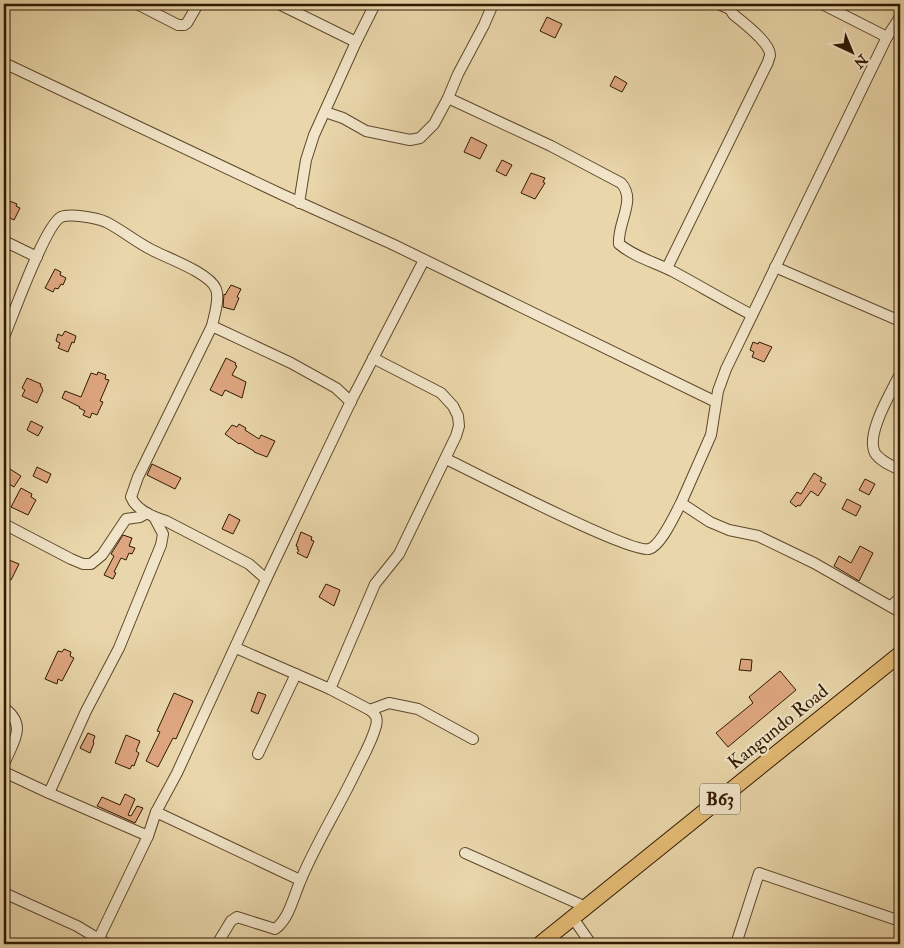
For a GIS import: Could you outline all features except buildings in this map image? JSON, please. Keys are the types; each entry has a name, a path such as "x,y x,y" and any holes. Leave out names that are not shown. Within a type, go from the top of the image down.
{"highway":[{"name":"Kangundo Road","path":"540,944 900,654"}],"street":[{"path":"137,4 178,25 184,26 198,4"},
{"path":"279,4 356,42"},
{"path":"299,203 306,160 325,112 375,4"},
{"path":"325,112 342,118 366,131 410,140 420,138 428,133 448,98 458,74 484,25 492,4"},
{"path":"667,268 768,62 770,54 764,42 733,14 730,6 718,4"},
{"path":"822,4 887,37"},
{"path":"446,459 610,538 644,550 651,549 660,540 681,503 711,435 716,402 726,369 887,37 900,17"},
{"path":"4,63 424,260 716,402"},
{"path":"448,98 550,146 621,183 626,189 628,198 618,236 619,244 640,259 667,268 752,315"},
{"path":"4,337 44,240 56,221 62,216 91,218 104,222 151,250 198,272 210,281 216,287 218,295 212,326 138,477 131,497 136,506 150,515 166,521 249,564 266,580"},
{"path":"4,241 37,257"},
{"path":"4,893 77,926 100,942 148,836 156,812 177,773 266,580 351,402 424,260"},
{"path":"775,268 900,321"},
{"path":"212,326 291,362 336,388 351,402"},
{"path":"330,689 375,584 399,554 446,459 459,426 458,416 453,406 441,394 373,358"},
{"path":"900,374 882,412 872,444 876,454 882,460 900,470"},
{"path":"681,503 710,522 729,530 747,533 769,541 814,563 900,612"},
{"path":"4,524 83,564 91,564 102,555 126,519 150,515"},
{"path":"49,793 86,711 119,648 161,545 163,534 150,515"},
{"path":"891,606 900,598"},
{"path":"217,944 231,921 237,917 275,930 280,926 320,838 349,786 376,726 377,719 370,710 330,689 236,648"},
{"path":"258,754 296,674"},
{"path":"370,710 389,703 418,709 473,740"},
{"path":"4,708 13,715 17,723 17,734 4,764"},
{"path":"4,772 148,836"},
{"path":"156,812 300,880"},
{"path":"465,853 586,907"},
{"path":"736,944 759,872 900,921"},
{"path":"573,918 591,944"}]}
